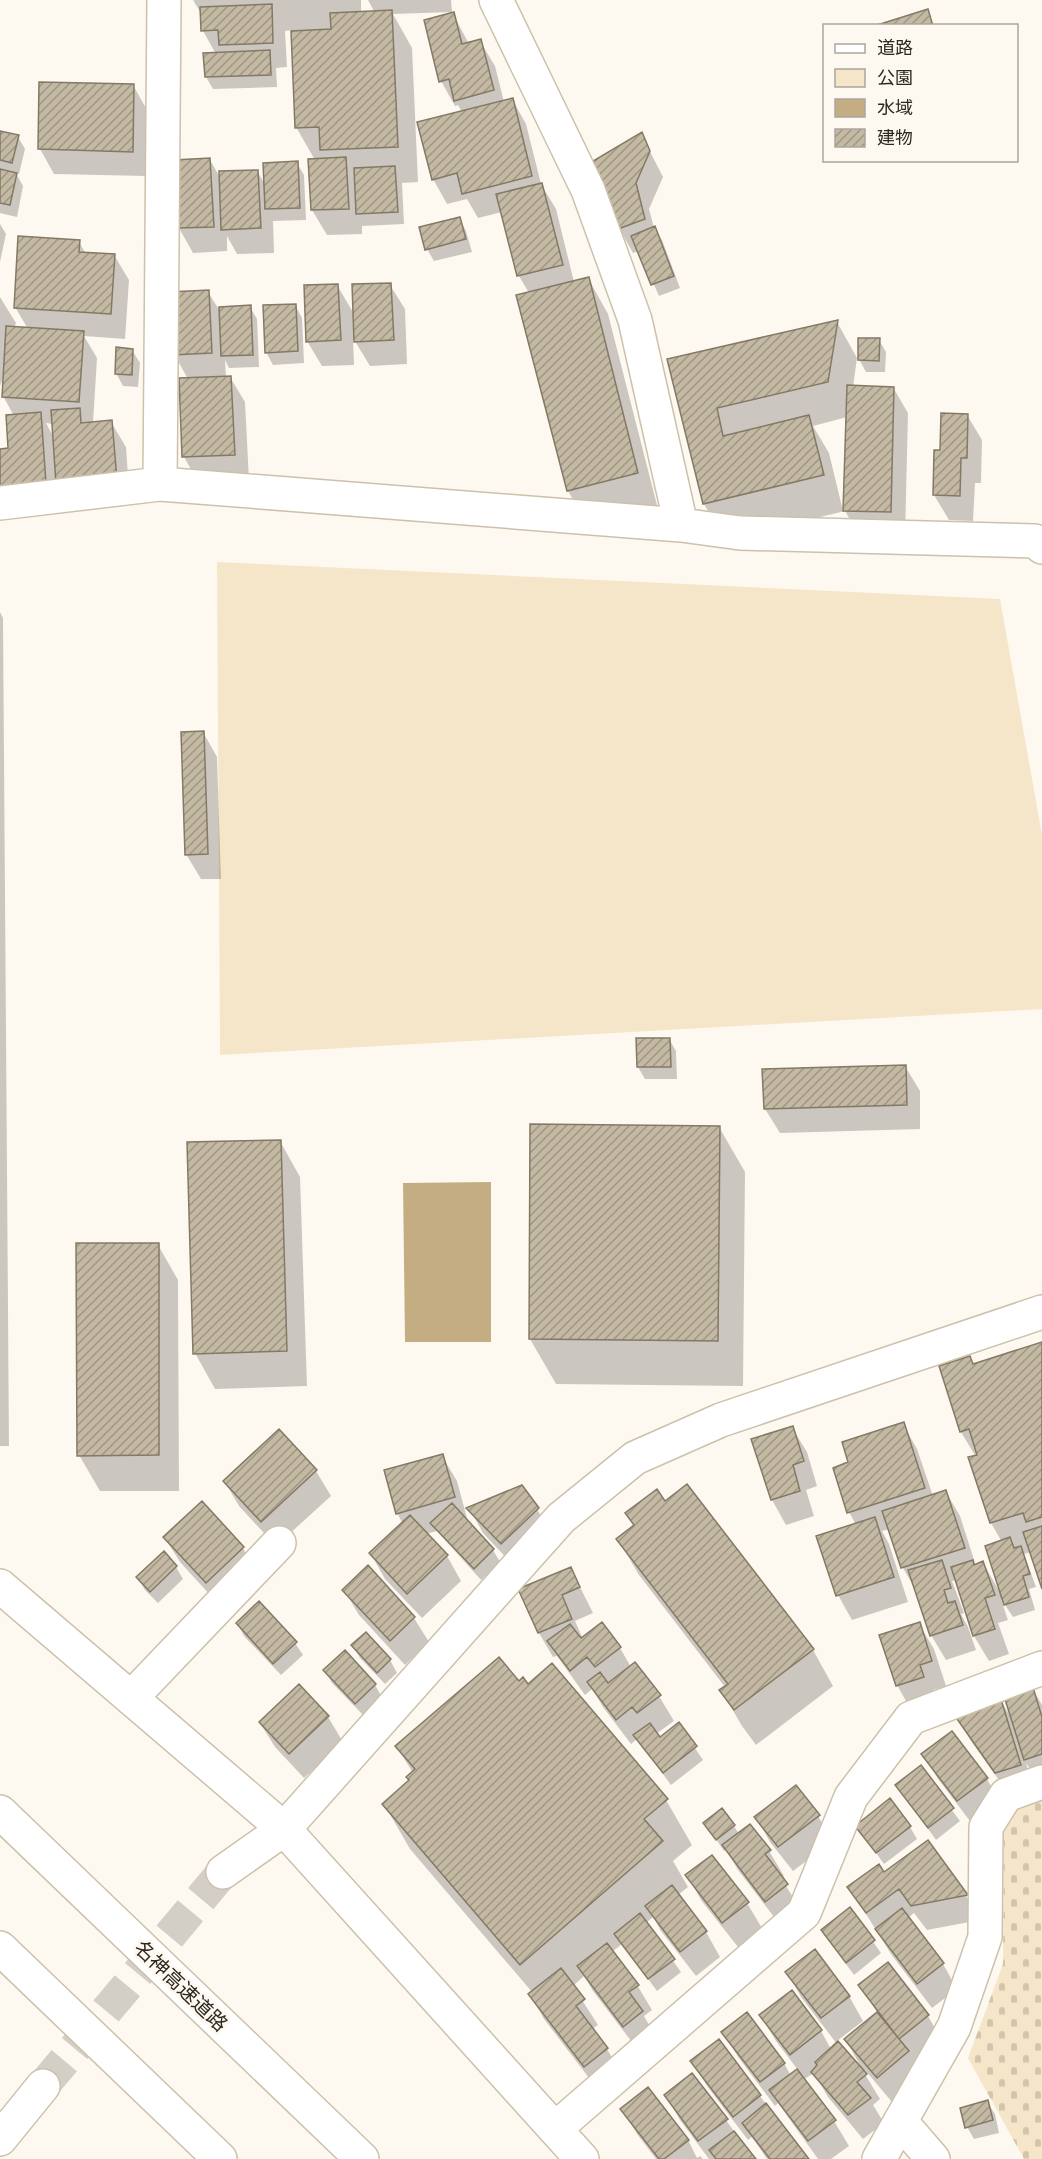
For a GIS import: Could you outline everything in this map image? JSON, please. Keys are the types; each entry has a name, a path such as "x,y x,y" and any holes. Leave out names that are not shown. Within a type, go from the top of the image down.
{"main road":[{"path":"160,484 164,0"},
{"path":"496,0 588,190 635,320 681,525"},
{"path":"0,503 160,484 681,525 740,532 1040,539"},
{"path":"223,1872 284,1828 561,1518 635,1458 721,1420 1042,1312"},
{"path":"131,1698 279,1543"},
{"path":"0,1586 284,1828 582,2159"},
{"path":"555,2129 804,1913 851,1797 911,1718 1042,1668"},
{"path":"879,2159 954,2027 985,1937 986,1827 1006,1795 1042,1782"},
{"name":"名神高速道路","path":"0,1812 362,2159"},
{"path":"0,1948 220,2159"},
{"path":"0,2139 43,2086"},
{"path":"901,2121 933,2159"}],"green space":[{"path":"217,562 1000,599 1042,835 1042,1009 220,1055"},
{"path":"1042,1795 1042,2159 1024,2159 968,2058 1003,1964 1004,1809"}],"water":[{"path":"491,1182 491,1342 405,1342 403,1183"}],"building":[{"path":"272,4 273,43 219,45 218,30 201,31 200,7"},
{"path":"928,9 932,24 880,24"},
{"path":"392,10 398,147 320,150 319,127 295,128 291,31 331,29 330,13"},
{"path":"454,12 462,44 481,39 494,90 454,101 449,79 439,82 424,20"},
{"path":"270,50 271,75 205,77 203,53"},
{"path":"39,82 134,84 133,152 38,149"},
{"path":"513,98 532,176 462,194 457,173 432,180 417,122"},
{"path":"0,131 19,135 12,163 0,160"},
{"path":"642,132 650,151 636,183 645,219 618,229 593,161"},
{"path":"346,157 349,209 311,210 308,159"},
{"path":"210,158 214,227 177,228 174,160"},
{"path":"298,161 300,208 265,209 263,163"},
{"path":"395,166 398,212 356,214 354,168"},
{"path":"0,169 17,173 10,205 0,203"},
{"path":"258,170 261,228 221,230 219,171"},
{"path":"542,183 563,265 517,276 496,194"},
{"path":"460,217 466,239 425,250 419,227"},
{"path":"655,226 674,276 651,285 631,236"},
{"path":"18,236 80,240 79,252 115,254 111,314 14,308"},
{"path":"589,277 638,473 567,491 516,295"},
{"path":"391,283 394,340 354,342 352,284"},
{"path":"338,284 341,340 306,342 304,285"},
{"path":"209,290 212,353 172,355 169,292"},
{"path":"296,304 298,351 265,353 263,305"},
{"path":"251,305 253,355 221,356 219,307"},
{"path":"838,320 828,382 717,408 723,436 809,415 824,475 703,504 667,359"},
{"path":"6,326 84,331 79,402 2,397"},
{"path":"858,338 880,338 879,361 858,360"},
{"path":"116,347 133,349 132,375 115,374"},
{"path":"231,376 235,455 182,457 179,378"},
{"path":"847,385 894,387 891,512 843,511"},
{"path":"80,408 81,423 112,420 117,480 56,484 51,410"},
{"path":"41,412 46,483 0,486 0,449 8,448 6,415"},
{"path":"941,413 968,414 967,458 961,458 960,496 933,495 934,450 940,450"},
{"path":"204,731 208,854 185,855 181,732"},
{"path":"636,1038 670,1038 671,1067 637,1067"},
{"path":"906,1065 907,1105 764,1109 762,1069"},
{"path":"530,1124 720,1126 718,1341 529,1339"},
{"path":"281,1140 287,1351 193,1354 187,1142"},
{"path":"76,1243 159,1243 159,1455 77,1456"},
{"path":"1042,1342 1042,1517 1026,1522 1023,1513 990,1523 968,1457 977,1455 969,1429 960,1432 939,1366 970,1356 973,1364"},
{"path":"904,1422 925,1488 847,1513 833,1468 848,1462 842,1442"},
{"path":"793,1426 804,1461 793,1465 800,1491 771,1500 751,1439"},
{"path":"279,1429 317,1470 261,1522 223,1481"},
{"path":"443,1454 455,1497 396,1514 384,1470"},
{"path":"687,1484 814,1649 734,1710 719,1690 728,1684 616,1539 634,1525 625,1513 657,1489 665,1501"},
{"path":"522,1485 539,1508 501,1544 466,1508"},
{"path":"946,1490 965,1548 901,1568 882,1511"},
{"path":"202,1501 244,1547 206,1583 163,1537"},
{"path":"452,1503 494,1549 474,1569 430,1523"},
{"path":"410,1515 448,1555 407,1594 369,1553"},
{"path":"875,1517 894,1577 836,1596 816,1536"},
{"path":"1042,1526 1042,1589 1023,1532"},
{"path":"1010,1537 1014,1548 1021,1546 1030,1574 1023,1576 1029,1597 1004,1605 985,1546"},
{"path":"164,1551 177,1566 150,1592 136,1577"},
{"path":"942,1560 951,1588 944,1590 948,1603 955,1601 963,1625 930,1636 908,1570"},
{"path":"973,1560 974,1565 983,1561 995,1595 985,1598 995,1629 973,1636 951,1567"},
{"path":"368,1565 415,1617 390,1641 342,1590"},
{"path":"571,1567 580,1587 562,1595 572,1619 538,1633 518,1589"},
{"path":"259,1601 297,1642 273,1664 236,1623"},
{"path":"602,1622 621,1647 595,1667 587,1657 570,1671 547,1641 570,1624 581,1638"},
{"path":"920,1622 932,1661 920,1665 924,1677 896,1686 879,1635"},
{"path":"366,1632 391,1659 377,1673 351,1645"},
{"path":"345,1650 376,1684 355,1704 323,1670"},
{"path":"499,1657 519,1681 523,1677 528,1684 552,1663 668,1799 644,1819 663,1841 520,1965 382,1804 409,1780 406,1777 415,1769 395,1746"},
{"path":"635,1662 661,1695 637,1713 632,1707 616,1720 587,1682 600,1672 608,1683"},
{"path":"299,1684 329,1716 289,1754 259,1722"},
{"path":"1032,1684 1042,1717 1042,1754 1024,1760 1003,1693"},
{"path":"1000,1696 1021,1765 995,1773 955,1716"},
{"path":"679,1722 697,1746 663,1773 633,1735 650,1723 660,1737"},
{"path":"952,1731 988,1778 957,1801 921,1754"},
{"path":"921,1765 954,1808 928,1828 895,1785"},
{"path":"796,1785 820,1815 778,1847 754,1817"},
{"path":"890,1798 911,1826 876,1853 855,1826"},
{"path":"722,1808 735,1825 716,1840 703,1823"},
{"path":"750,1824 771,1850 765,1854 788,1884 765,1902 722,1845"},
{"path":"928,1840 968,1895 911,1906 899,1889 866,1913 847,1887 879,1864 884,1872"},
{"path":"712,1855 749,1902 722,1923 685,1875"},
{"path":"672,1885 707,1931 680,1952 645,1906"},
{"path":"850,1907 875,1940 846,1963 821,1930"},
{"path":"902,1908 944,1963 917,1984 875,1929"},
{"path":"640,1913 675,1959 648,1979 614,1934"},
{"path":"607,1943 639,1985 629,1992 643,2011 623,2027 577,1966"},
{"path":"815,1949 850,1996 821,2018 785,1972"},
{"path":"888,1962 929,2015 899,2039 858,1985"},
{"path":"561,1968 585,1999 576,2006 608,2048 584,2067 528,1994"},
{"path":"792,1990 822,2030 790,2055 759,2015"},
{"path":"747,2012 785,2063 760,2082 721,2032"},
{"path":"877,2012 909,2051 877,2078 844,2039"},
{"path":"719,2039 761,2095 733,2117 690,2061"},
{"path":"838,2041 867,2074 857,2082 871,2098 848,2115 811,2072 817,2065 815,2062"},
{"path":"797,2069 836,2120 808,2141 769,2090"},
{"path":"692,2073 728,2119 698,2141 664,2095"},
{"path":"648,2087 689,2140 664,2159 659,2159 620,2109"},
{"path":"988,2100 993,2120 965,2128 960,2108"},
{"path":"766,2103 809,2159 770,2159 742,2123"},
{"path":"734,2131 756,2159 716,2159 709,2150"}],"tunnel":[{"path":"43,2086 223,1872"}]}
